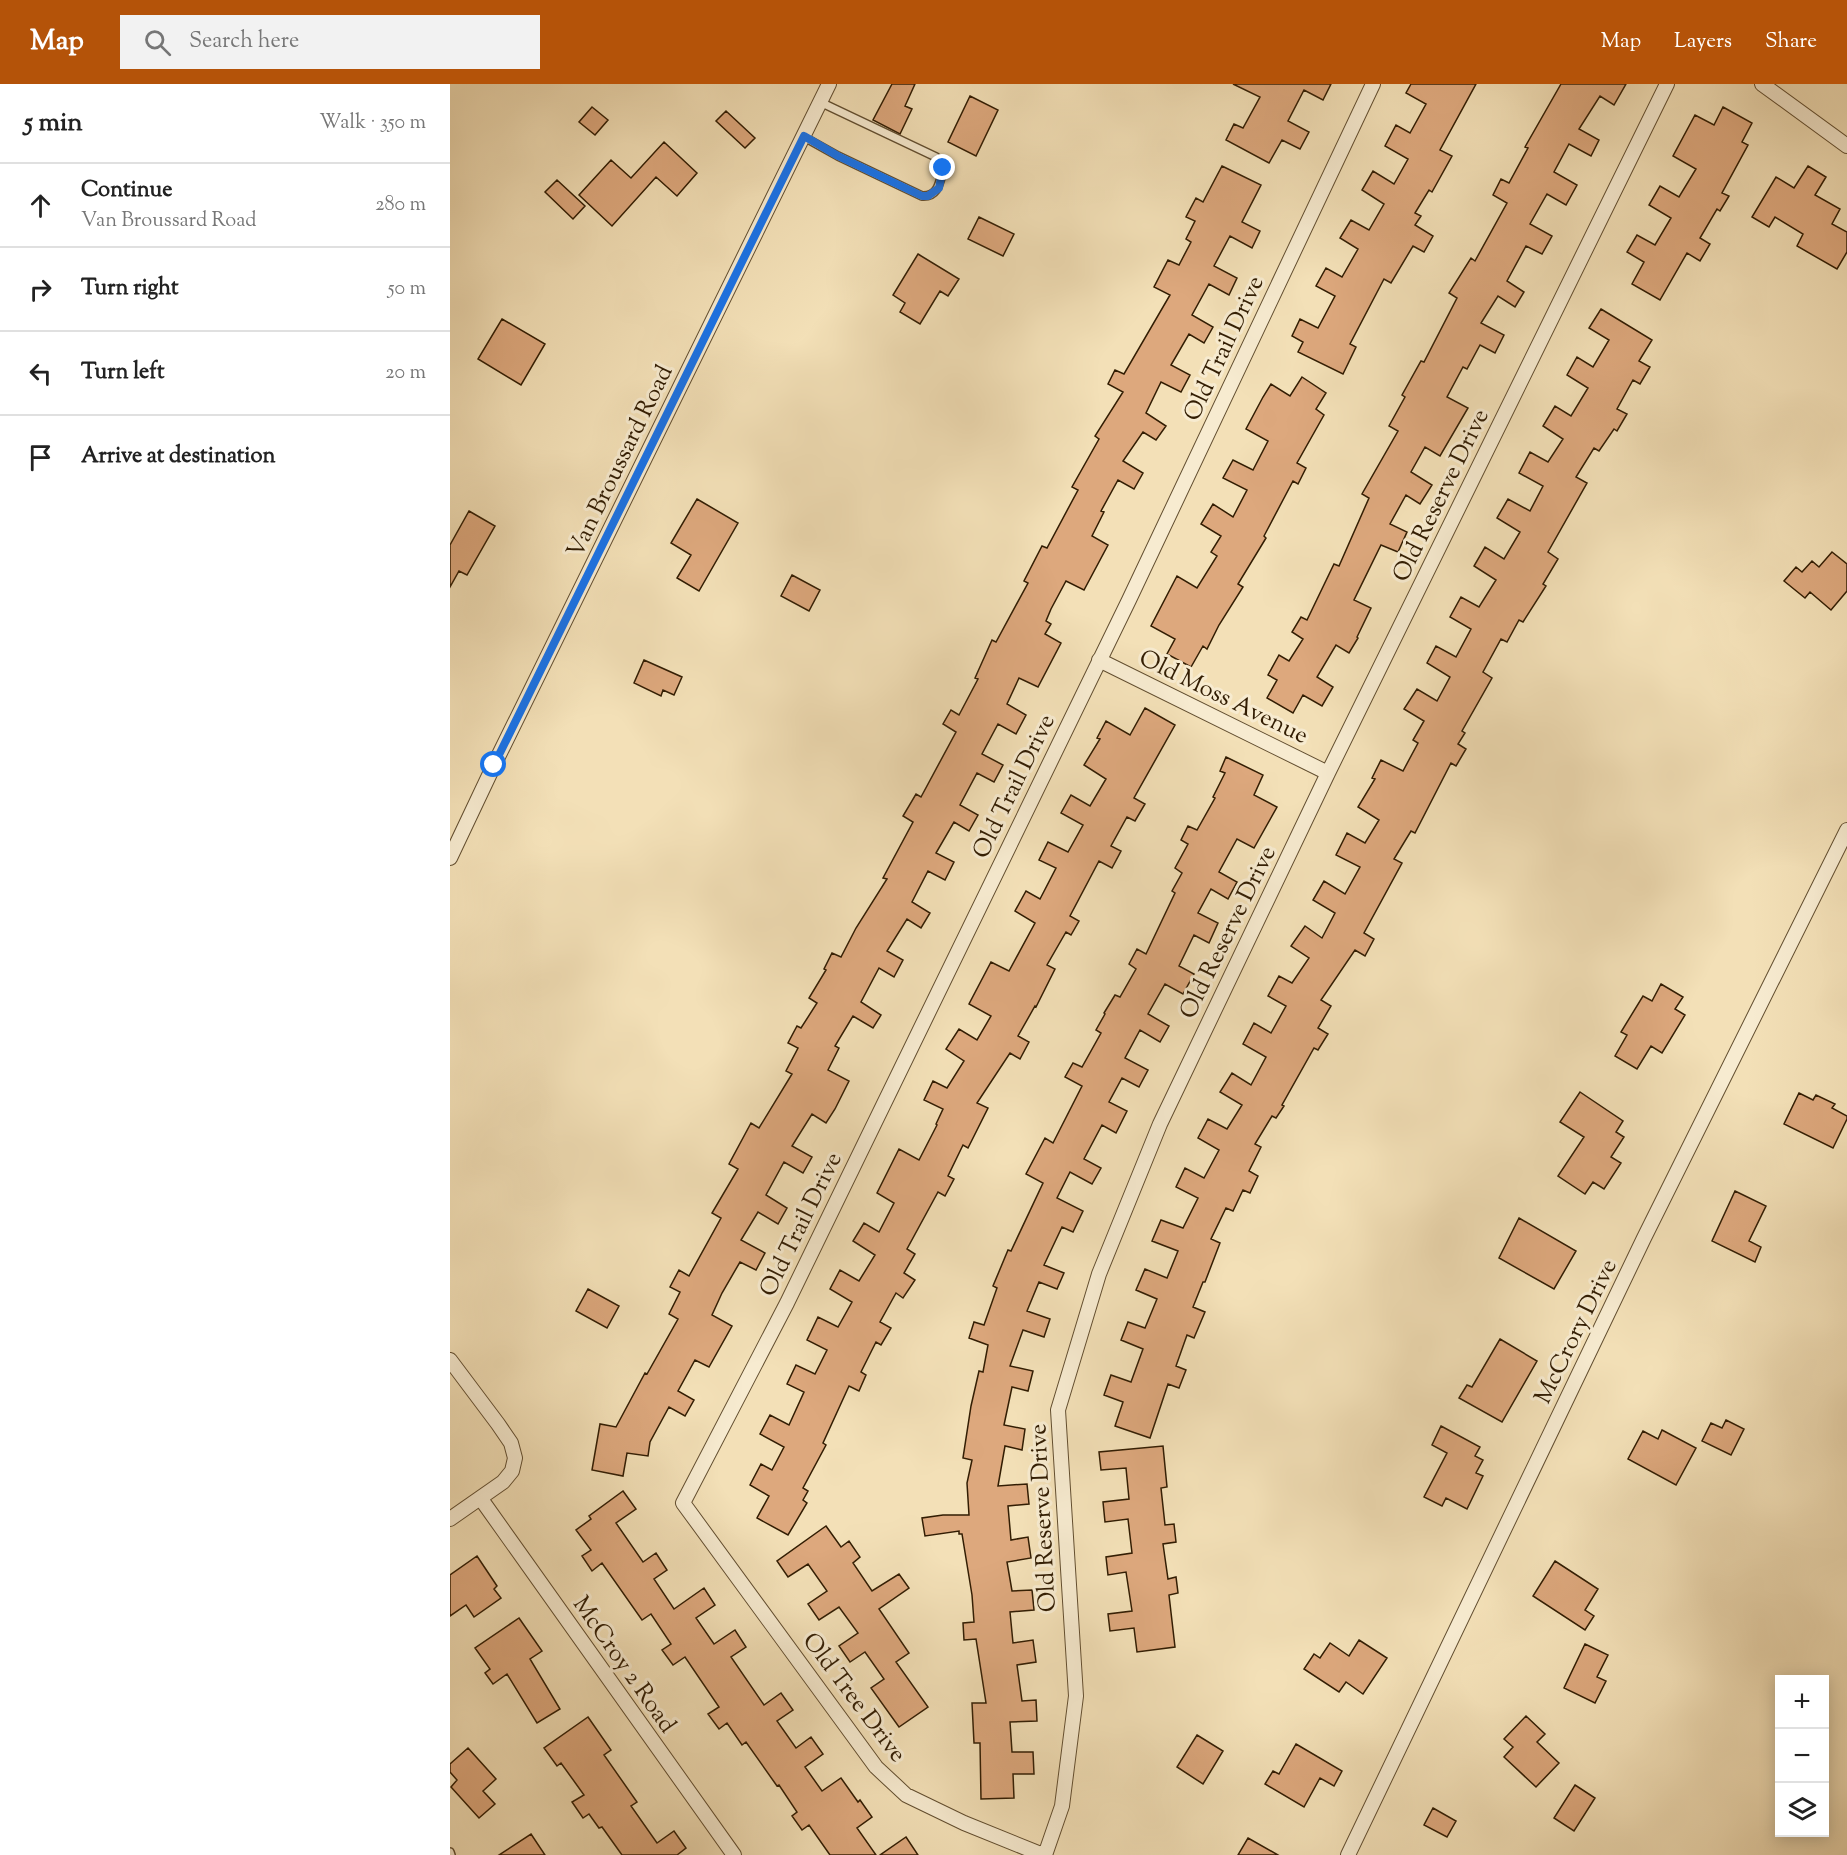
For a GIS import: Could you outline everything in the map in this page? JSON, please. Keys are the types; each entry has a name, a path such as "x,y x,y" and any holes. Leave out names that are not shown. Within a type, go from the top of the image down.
{"street":[{"name":"Van Broussard Road","path":"450,858 829,84"},
{"name":"Old Trail Drive","path":"683,1503 787,1303 1099,660 1372,84"},
{"name":"Old Reserve Drive","path":"1044,1855 1062,1806 1076,1696 1059,1410 1099,1274 1160,1124 1329,773 1667,84"},
{"path":"1762,84 1847,146"},
{"name":"Old Moss Avenue","path":"1099,660 1329,773"},
{"name":"McCrory Drive","path":"1348,1855 1644,1238 1847,830"},
{"path":"450,1360 511,1443 514,1458 512,1471 502,1482 450,1520"},
{"name":"McCroy 2 Road","path":"481,1499 734,1855"},
{"name":"Old Tree Drive","path":"683,1503 869,1757 884,1774 906,1795 964,1823 1044,1855"}],"lane":[{"path":"804,136 838,156 922,196 928,196 939,188 943,164 936,157 820,102"}],"building":[{"path":"892,84 915,84 905,106 912,109 900,134 873,120"},
{"path":"1233,84 1331,84 1323,100 1304,90 1288,121 1309,132 1300,149 1282,140 1269,163 1226,140 1234,124 1243,128 1260,97"},
{"path":"1411,84 1476,84 1440,150 1452,156 1432,192 1429,190 1415,213 1421,216 1415,225 1433,236 1424,252 1413,246 1391,283 1384,279 1350,344 1356,347 1343,374 1298,352 1303,342 1292,336 1300,319 1318,328 1335,296 1316,286 1326,268 1342,277 1358,249 1340,238 1351,220 1369,230 1384,204 1362,190 1373,171 1394,184 1408,159 1385,146 1396,125 1410,133 1426,104 1406,93"},
{"path":"1561,84 1626,84 1614,105 1600,96 1579,129 1599,140 1591,156 1569,144 1554,172 1577,185 1566,205 1547,194 1530,224 1552,236 1542,254 1526,246 1507,281 1524,292 1515,307 1498,296 1481,323 1504,335 1495,353 1480,345 1467,369 1463,367 1447,397 1468,408 1440,456 1425,447 1411,472 1432,485 1420,504 1406,495 1390,524 1407,532 1398,552 1381,545 1354,600 1371,608 1358,638 1349,653 1336,645 1317,677 1333,687 1322,706 1303,695 1293,713 1267,698 1277,680 1268,675 1279,655 1289,661 1303,639 1292,632 1301,617 1307,620 1334,564 1339,566 1369,498 1362,494 1398,431 1389,426 1405,397 1402,395 1421,361 1424,362 1457,298 1449,293 1471,258 1475,261 1507,203 1493,195 1501,179 1509,183 1528,148 1525,147"},
{"path":"970,96 998,110 976,156 948,142"},
{"path":"592,107 608,120 595,135 579,122"},
{"path":"1723,107 1752,123 1742,142 1748,145 1722,193 1729,196 1720,211 1717,209 1700,238 1710,244 1700,261 1687,253 1660,300 1632,284 1644,262 1627,252 1637,235 1655,245 1671,218 1649,205 1660,186 1679,197 1696,169 1673,156 1695,115 1714,125"},
{"path":"726,111 755,138 745,148 716,121"},
{"path":"664,142 697,173 677,196 656,177 612,226 579,195 611,160 631,178"},
{"path":"1222,166 1261,185 1242,222 1260,231 1252,248 1230,236 1214,266 1237,278 1229,295 1209,284 1192,315 1213,327 1204,343 1189,334 1171,365 1190,375 1181,392 1161,382 1146,413 1166,426 1156,440 1143,432 1123,461 1143,473 1134,489 1118,480 1101,511 1104,512 1092,536 1108,545 1084,590 1066,581 1051,609 1046,621 1051,624 1045,634 1061,643 1038,687 1019,678 1007,704 1026,715 1016,734 998,724 982,754 1003,765 994,782 977,773 960,805 978,815 969,831 954,822 936,853 954,862 945,880 928,871 912,902 930,913 921,928 907,919 887,951 903,960 894,977 879,968 861,1002 881,1015 873,1028 853,1016 835,1046 839,1048 828,1070 849,1081 826,1123 812,1114 792,1146 812,1157 803,1173 784,1162 766,1195 787,1208 778,1224 758,1212 741,1240 765,1253 756,1270 740,1262 712,1315 732,1326 709,1367 695,1360 678,1391 694,1400 685,1416 669,1407 650,1442 648,1456 627,1453 623,1476 592,1470 600,1424 616,1427 678,1319 669,1314 680,1292 670,1287 679,1270 689,1276 721,1218 712,1213 738,1169 729,1164 751,1123 759,1128 792,1074 786,1071 798,1048 788,1043 797,1026 801,1028 817,1003 809,998 826,970 824,969 832,953 841,957 856,928 887,879 883,878 913,822 903,816 916,794 921,797 956,732 943,724 951,710 959,715 978,679 975,678 992,640 996,642 1028,583 1024,581 1042,546 1047,548 1078,490 1072,487 1099,439 1095,436 1123,392 1108,384 1115,370 1124,374 1170,295 1154,287 1168,260 1179,265 1191,242 1186,239 1195,221 1186,217 1196,198 1203,202"},
{"path":"1808,166 1826,177 1815,195 1840,209 1832,224 1847,232 1847,252 1837,269 1797,246 1803,234 1775,217 1769,227 1752,217 1776,177 1794,188"},
{"path":"557,180 585,206 573,219 545,192"},
{"path":"979,217 1014,234 1003,256 968,239"},
{"path":"918,254 959,279 948,296 940,291 920,324 900,312 905,303 893,295"},
{"path":"1601,309 1652,340 1639,361 1650,367 1640,384 1633,380 1617,409 1627,414 1617,431 1614,429 1599,451 1594,448 1576,477 1587,483 1548,552 1558,559 1543,584 1546,586 1523,622 1519,620 1507,642 1501,639 1483,672 1492,678 1462,731 1465,733 1458,744 1466,749 1456,766 1451,763 1415,833 1411,831 1394,859 1402,863 1364,933 1374,939 1365,956 1355,950 1321,1000 1331,1006 1318,1028 1328,1034 1318,1050 1314,1048 1282,1105 1284,1106 1276,1118 1272,1116 1255,1144 1261,1147 1249,1171 1258,1176 1250,1193 1243,1190 1233,1211 1226,1208 1211,1239 1220,1243 1193,1307 1205,1312 1194,1338 1187,1335 1176,1366 1186,1370 1179,1388 1168,1384 1150,1438 1115,1426 1123,1402 1104,1395 1111,1375 1131,1382 1143,1349 1121,1340 1128,1322 1145,1328 1157,1299 1136,1290 1145,1269 1167,1278 1178,1251 1152,1241 1161,1220 1183,1228 1198,1198 1176,1187 1185,1168 1204,1178 1219,1150 1198,1138 1208,1119 1227,1129 1242,1105 1220,1092 1232,1073 1251,1085 1266,1057 1243,1044 1254,1023 1271,1033 1286,1006 1268,996 1279,976 1292,983 1309,958 1291,946 1305,926 1322,938 1335,913 1313,900 1324,881 1345,894 1360,867 1336,855 1347,833 1365,843 1379,820 1358,807 1375,779 1372,778 1381,760 1403,771 1418,743 1413,740 1424,721 1404,709 1417,689 1437,701 1450,677 1427,663 1436,646 1456,657 1471,629 1450,617 1461,597 1479,607 1496,580 1474,566 1485,547 1504,559 1520,532 1497,518 1508,499 1530,511 1543,486 1519,473 1530,452 1548,462 1563,439 1543,426 1555,406 1571,416 1588,388 1567,375 1577,357 1593,367 1609,340 1589,328"},
{"path":"502,319 545,344 521,385 478,359"},
{"path":"1302,377 1326,393 1316,409 1324,415 1297,463 1306,468 1298,484 1293,481 1264,536 1266,538 1238,584 1243,587 1207,649 1203,646 1191,667 1167,654 1175,639 1151,626 1177,576 1197,588 1217,556 1211,552 1221,536 1201,524 1213,504 1233,517 1247,490 1223,478 1233,460 1253,470 1268,441 1246,429 1263,397 1271,384 1290,396"},
{"path":"697,499 738,523 699,591 677,578 691,555 671,543"},
{"path":"469,511 495,526 467,575 459,571 450,587 450,545"},
{"path":"1832,552 1847,564 1847,591 1831,610 1810,592 1805,598 1784,581 1796,567 1802,572 1812,561 1819,567"},
{"path":"792,575 820,590 809,611 781,596"},
{"path":"644,660 682,677 674,695 663,690 661,696 634,683"},
{"path":"1145,708 1175,725 1134,798 1145,804 1135,821 1127,817 1111,846 1121,851 1112,868 1099,861 1070,916 1079,921 1071,935 1066,932 1047,965 1055,969 1018,1036 1029,1042 1020,1059 1010,1053 977,1103 988,1108 968,1148 963,1145 948,1176 954,1179 945,1196 938,1192 907,1249 915,1254 904,1273 915,1280 903,1298 896,1293 880,1322 891,1328 881,1345 876,1342 861,1372 866,1375 859,1391 849,1386 823,1443 826,1445 803,1488 808,1491 803,1500 807,1503 788,1535 757,1518 769,1496 750,1485 761,1464 772,1470 784,1447 760,1434 770,1415 789,1425 804,1392 787,1384 796,1365 815,1374 827,1350 807,1340 818,1317 838,1327 852,1302 830,1289 840,1270 859,1281 875,1255 853,1241 864,1223 879,1232 894,1203 877,1193 899,1149 919,1160 937,1125 943,1109 924,1100 933,1081 947,1088 964,1061 946,1049 959,1029 977,1040 991,1016 969,1004 991,962 1009,971 1035,923 1015,911 1026,891 1040,899 1056,868 1039,860 1048,842 1068,852 1083,825 1061,813 1071,795 1090,806 1106,779 1084,765 1100,739 1097,738 1106,721 1130,735"},
{"path":"1226,757 1263,775 1254,795 1277,807 1254,848 1237,839 1219,872 1237,882 1228,899 1211,889 1198,913 1218,923 1209,943 1194,935 1179,966 1194,974 1183,994 1165,984 1148,1014 1169,1026 1160,1042 1140,1030 1125,1058 1148,1070 1139,1087 1122,1078 1109,1102 1127,1111 1116,1133 1102,1125 1084,1159 1101,1168 1092,1184 1070,1172 1057,1198 1083,1211 1073,1232 1062,1227 1044,1265 1064,1273 1057,1289 1039,1282 1027,1311 1050,1319 1044,1337 1023,1330 1010,1366 1033,1371 1028,1391 1012,1387 1004,1425 1025,1429 1022,1450 1005,1446 998,1486 1027,1484 1029,1504 1008,1506 1011,1540 1028,1537 1031,1558 1007,1562 1012,1591 1032,1590 1034,1610 1010,1612 1013,1643 1033,1640 1036,1662 1017,1665 1022,1701 1036,1700 1037,1721 1010,1722 1012,1752 1033,1752 1034,1774 1013,1774 1014,1798 981,1799 980,1743 974,1743 972,1703 986,1703 976,1639 964,1640 963,1623 974,1622 962,1534 959,1534 959,1531 925,1536 922,1518 969,1515 967,1483 972,1460 963,1458 971,1406 979,1371 983,1372 988,1345 969,1338 974,1322 984,1325 997,1288 993,1286 1008,1250 1011,1251 1043,1183 1026,1174 1045,1138 1053,1143 1082,1086 1065,1077 1073,1063 1082,1067 1101,1033 1096,1030 1104,1013 1115,995 1120,997 1136,969 1129,964 1137,949 1146,954 1175,893 1172,891 1182,873 1175,868 1188,844 1181,840 1188,826 1197,830 1215,798 1213,797 1225,773 1220,771"},
{"path":"1661,984 1683,997 1675,1009 1685,1015 1662,1053 1651,1046 1637,1069 1615,1056 1627,1035 1621,1032 1643,996 1652,1001"},
{"path":"1580,1092 1623,1121 1616,1132 1624,1137 1611,1157 1621,1163 1604,1189 1593,1182 1585,1194 1558,1176 1584,1137 1560,1122"},
{"path":"1799,1093 1813,1100 1816,1095 1835,1104 1832,1108 1847,1116 1833,1148 1784,1124"},
{"path":"1735,1191 1766,1206 1749,1241 1761,1247 1755,1262 1712,1241"},
{"path":"1519,1218 1576,1251 1554,1289 1499,1258"},
{"path":"588,1289 619,1306 607,1328 576,1311"},
{"path":"1500,1339 1537,1361 1502,1422 1459,1398 1467,1385 1472,1387"},
{"path":"1726,1420 1744,1429 1731,1455 1702,1441 1711,1423 1722,1428"},
{"path":"1441,1426 1480,1447 1475,1456 1483,1460 1476,1473 1483,1476 1467,1509 1446,1498 1442,1506 1424,1497 1447,1453 1432,1445"},
{"path":"1662,1430 1696,1448 1676,1485 1628,1459 1643,1431 1658,1439"},
{"path":"1163,1446 1167,1487 1161,1488 1165,1525 1174,1524 1176,1542 1163,1544 1168,1579 1176,1577 1178,1593 1169,1595 1175,1647 1137,1652 1134,1628 1110,1631 1108,1614 1132,1611 1126,1572 1108,1575 1106,1557 1132,1553 1128,1519 1105,1522 1103,1502 1129,1499 1126,1468 1101,1470 1099,1452"},
{"path":"623,1491 636,1509 616,1523 643,1562 656,1553 667,1570 654,1579 674,1609 704,1588 715,1605 696,1618 714,1644 735,1630 746,1647 731,1657 764,1705 781,1693 793,1710 777,1721 796,1748 811,1737 823,1754 805,1767 822,1791 841,1778 858,1802 860,1800 872,1817 857,1828 876,1855 830,1855 809,1825 802,1830 792,1816 797,1812 746,1742 742,1745 727,1723 719,1729 708,1714 719,1707 685,1657 673,1665 662,1650 671,1644 651,1614 642,1620 602,1563 592,1571 582,1556 591,1550 576,1530 591,1519 589,1516"},
{"path":"826,1526 841,1547 849,1541 860,1557 853,1563 872,1591 899,1574 909,1588 879,1609 909,1653 896,1662 928,1707 899,1727 871,1688 884,1679 865,1652 850,1662 839,1646 858,1633 839,1607 819,1620 808,1604 827,1591 808,1564 788,1577 777,1561"},
{"path":"477,1556 497,1586 494,1589 501,1598 474,1617 466,1605 450,1616 450,1575"},
{"path":"1555,1561 1598,1589 1585,1610 1594,1616 1585,1630 1533,1596"},
{"path":"519,1618 542,1651 530,1659 560,1709 537,1723 507,1674 493,1684 485,1673 490,1669 475,1648"},
{"path":"1359,1640 1387,1658 1363,1694 1346,1682 1339,1692 1304,1669 1314,1654 1320,1658 1330,1643 1349,1656"},
{"path":"1585,1644 1608,1655 1597,1677 1606,1681 1595,1703 1564,1688"},
{"path":"1526,1716 1545,1734 1537,1742 1559,1763 1536,1787 1504,1757 1513,1747 1504,1739"},
{"path":"588,1717 611,1750 604,1755 637,1802 631,1806 657,1843 674,1831 686,1848 677,1855 622,1855 602,1827 599,1828 589,1814 583,1818 572,1802 584,1795 561,1763 557,1766 544,1748"},
{"path":"1197,1735 1223,1751 1203,1784 1177,1767"},
{"path":"1296,1744 1342,1771 1334,1786 1320,1778 1304,1807 1265,1784 1273,1771 1279,1774"},
{"path":"468,1748 496,1779 483,1791 495,1804 479,1818 451,1787 457,1780 450,1772 450,1764"},
{"path":"1575,1785 1595,1798 1574,1831 1554,1818"},
{"path":"1433,1808 1456,1821 1447,1837 1424,1825"},
{"path":"531,1834 545,1855 499,1855"},
{"path":"906,1837 918,1855 880,1855"},
{"path":"1248,1838 1278,1855 1238,1855"}],"route":[{"path":"494,765 804,136 838,156 922,196 928,196 939,188 943,168"}]}
